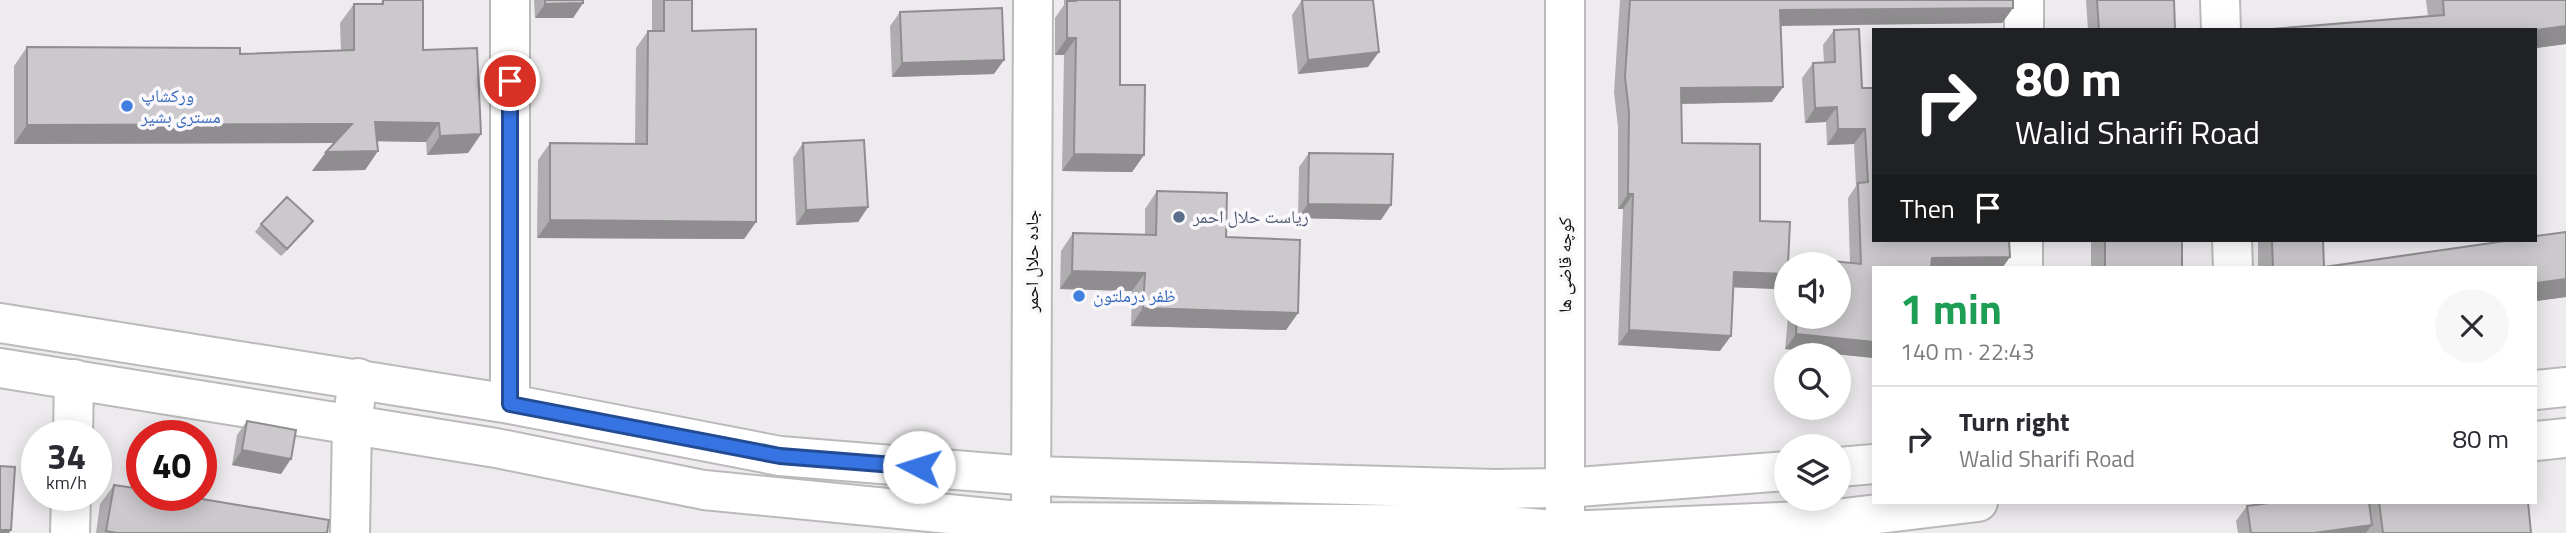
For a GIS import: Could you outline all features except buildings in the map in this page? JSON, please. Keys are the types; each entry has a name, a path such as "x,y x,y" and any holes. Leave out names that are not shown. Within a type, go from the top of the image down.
{"street":[{"path":"510,0 510,404"},
{"name":"جاده حلال احمر","path":"1031,522 1033,0"},
{"name":"کوچه قاضی ها","path":"1565,0 1565,531"},
{"path":"2024,0 2024,28"},
{"path":"2220,0 2221,28"},
{"path":"2023,242 2023,266"},
{"path":"2232,242 2233,266"},
{"path":"0,323 510,404 780,456 1496,516 1565,531 1827,520 1961,504"},
{"path":"0,368 496,448 704,490 1031,522 1496,516 1565,488 1774,472"},
{"path":"73,420 74,379"},
{"path":"350,533 352,425 358,379"},
{"path":"2537,390 2566,387"},
{"path":"2537,441 2566,438"},
{"path":"1851,466 1872,464"},
{"path":"70,533 71,511"}],"place":[{"name":"ورکشاپ مستری بشیر","path":"127,106"},
{"name":"ریاست حلال احمر","path":"1179,217"},
{"name":"ظفر درملتون","path":"1079,296"}],"route":[{"path":"510,81 510,404 780,456 919,467"}]}
